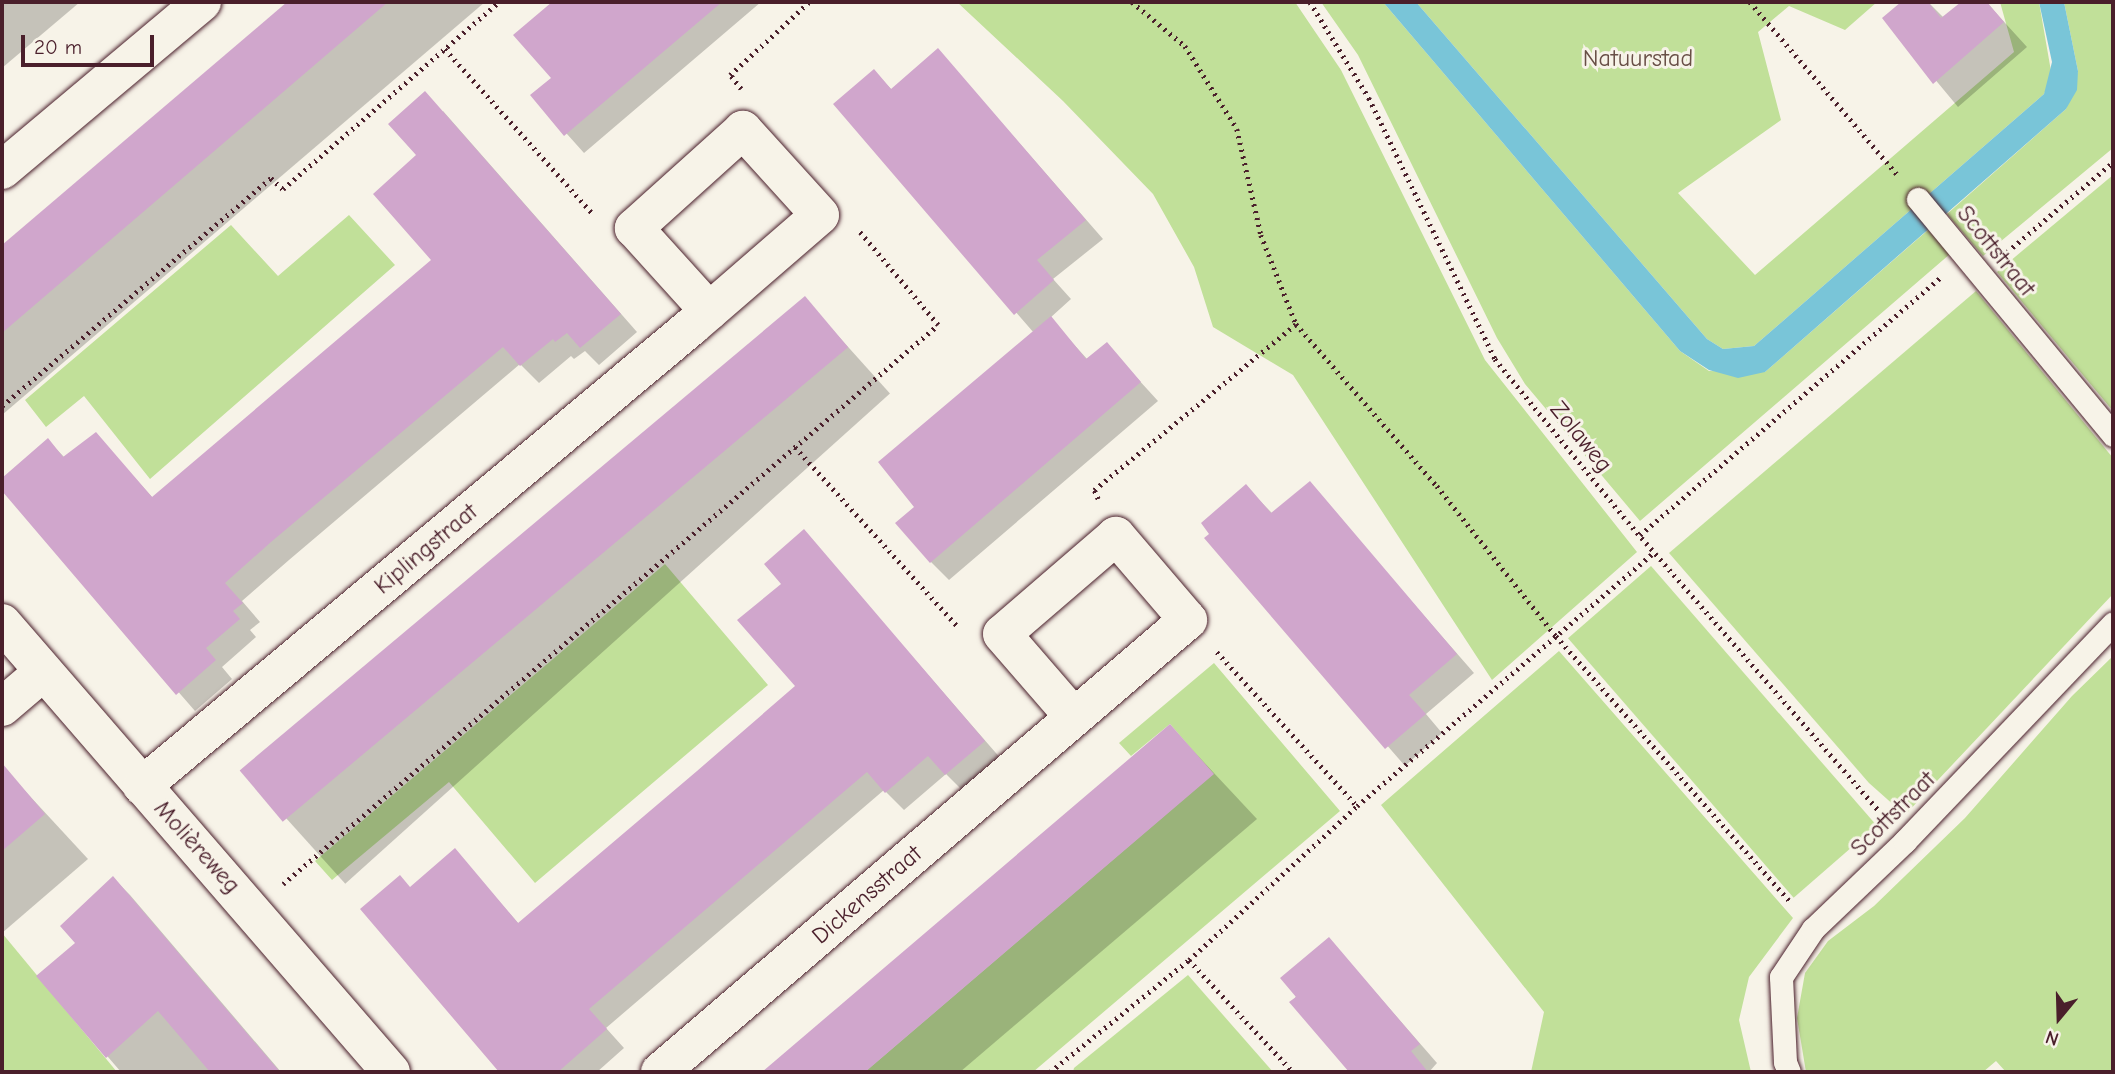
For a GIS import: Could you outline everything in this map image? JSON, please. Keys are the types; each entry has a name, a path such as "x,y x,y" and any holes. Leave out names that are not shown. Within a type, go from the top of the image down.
{"street":[{"path":"2,170 202,2"},
{"name":"Kiplingstraat","path":"142,786 709,311 820,215 743,130 634,228 709,311"},
{"path":"1074,718 1002,634 1116,536 1188,620"},
{"name":"Dickensstraat","path":"660,1072 1188,620"},
{"name":"Molièreweg","path":"2,623 42,673 253,910 391,1072"},
{"path":"2,707 42,673"}],"lane":[{"name":"Scottstraat","path":"1918,199 2113,435"},
{"name":"Scottstraat","path":"1789,1072 1784,1062 1781,977 1813,929 1905,841 2113,623"}],"path":[{"path":"2,406 271,178 283,189 499,2"},
{"path":"743,92 730,75 809,2"},
{"path":"1132,2 1185,46 1237,129 1261,235 1296,324 1437,486 1556,636 1813,929"},
{"name":"Zolaweg","path":"1310,2 1369,98 1495,359 1654,552 1905,841"},
{"path":"1750,2 1918,199"},
{"path":"445,49 601,223"},
{"path":"1640,535 1973,265 2113,162"},
{"path":"253,910 938,325 851,222"},
{"path":"1116,536 1094,490 1296,324"},
{"path":"795,447 962,631"},
{"path":"1050,1072 1189,960 1357,806 1654,552"},
{"path":"1188,620 1357,806"},
{"path":"1189,960 1293,1072"},
{"path":"1058,1072 1061,1063"}],"green space":[{"path":"957,2 1295,2 1341,70 1485,360 1637,552 1492,680 1293,375 1213,327 1194,267 1153,194 1063,101"},
{"path":"1321,2 1383,2 1680,351 1709,371 1765,372 1928,230 1950,254 1640,521 1525,384 1497,338 1358,55"},
{"name":"Natuurstad","path":"1416,2 1877,2 1845,30 1789,6 1758,32 1781,120 1678,193 1755,275 2014,52 2000,2 2039,2 2052,77 2044,94 1754,346 1723,349 1707,339"},
{"path":"2064,2 2113,2 2113,148 1983,256 1947,214 2066,109 2078,71"},
{"path":"2113,175 2113,411 1997,272"},
{"path":"349,215 395,265 150,479 84,396 46,427 25,400 231,225 278,276"},
{"path":"1976,291 2113,458 2113,594 1905,815 1869,783 1669,553"},
{"path":"665,564 768,685 535,883 449,782 332,880 315,861"},
{"path":"1651,566 1877,826 1794,898 1568,638"},
{"path":"1559,651 1793,918 1749,977 1739,1020 1751,1072 1531,1072 1544,1012 1381,805"},
{"path":"2113,656 2113,1072 2006,1072 1996,1061 1983,1072 1806,1072 1797,1018 1805,973 1828,941 1874,906 1965,818 2072,696"},
{"path":"1214,663 1340,811 1033,1072 865,1072 1213,774 1170,724 1131,756 1119,743"},
{"path":"2,933 117,1072 2,1072"},
{"path":"1188,975 1273,1072 1073,1072 1074,1068"}],"water":[{"path":"1383,2 1416,2 1707,339 1723,349 1754,346 2044,94 2052,62 2039,2 2064,2 2078,71 2077,90 2066,109 1765,372 1738,378 1709,370 1680,351"}],"building":[{"path":"287,2 388,2 2,333 2,245"},
{"path":"552,2 722,2 564,136 530,95 551,78 513,35"},
{"path":"1901,2 1928,2 1941,18 1961,2 1987,2 2004,22 1933,84 1882,18"},
{"path":"938,48 1086,220 1037,260 1054,280 1014,315 833,104 874,69 891,89"},
{"path":"425,91 621,314 580,348 567,333 555,342 553,339 520,366 503,347 271,542 225,583 243,603 233,611 240,619 206,648 216,660 176,695 2,491 2,478 48,438 63,457 96,432 152,497 431,260 373,194 416,155 388,124"},
{"path":"805,296 848,347 283,822 240,770"},
{"path":"1051,316 1086,359 1107,342 1141,382 930,563 895,523 914,507 878,462"},
{"path":"1310,481 1457,654 1409,695 1426,714 1385,749 1204,538 1209,534 1201,523 1246,484 1271,513"},
{"path":"804,529 985,741 945,775 928,756 885,793 867,772 589,1009 607,1029 558,1072 499,1072 360,909 400,875 410,887 455,848 518,923 697,771 795,686 737,620 781,584 764,564"},
{"path":"1170,724 1214,774 865,1072 762,1072"},
{"path":"2,763 45,814 2,851"},
{"path":"113,876 280,1072 210,1072 158,1011 106,1058 36,976 75,943 60,926"},
{"path":"1329,937 1420,1044 1411,1051 1428,1072 1349,1072 1289,1002 1296,997 1280,978"}]}
